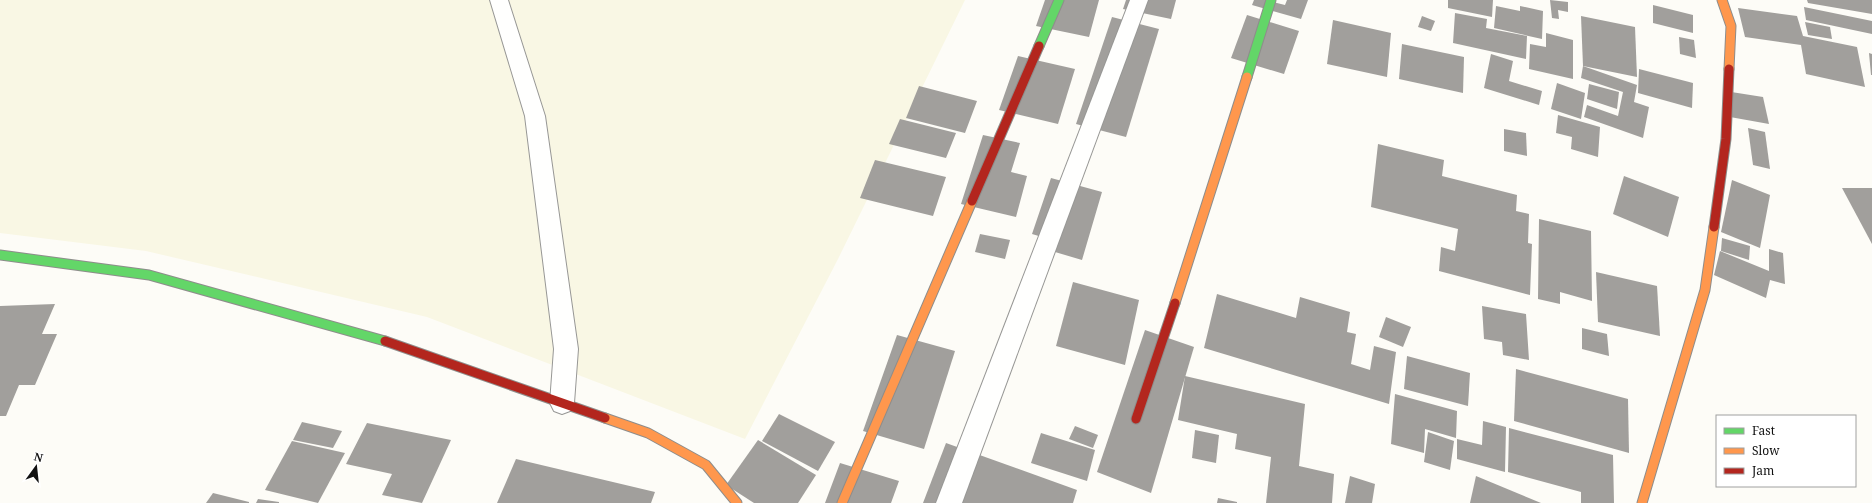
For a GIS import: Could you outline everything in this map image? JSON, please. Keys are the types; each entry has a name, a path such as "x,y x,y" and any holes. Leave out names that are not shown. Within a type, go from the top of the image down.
{"street":[{"path":"499,0 536,116 566,349 562,404"},
{"path":"842,503 1059,0"},
{"path":"949,503 1139,0"},
{"path":"1136,419 1151,378 1271,0"},
{"path":"1642,503 1705,290 1726,139 1731,26 1722,0"},
{"path":"0,255 148,274 372,336 648,433 706,465 737,503"}],"shaded area":[{"path":"0,0 965,0 838,259 745,439 427,317 146,251 0,233"}],"building":[{"path":"1045,0 1099,0 1089,37 1036,26"},
{"path":"1126,0 1176,0 1171,19 1123,9"},
{"path":"1254,0 1273,0 1273,2 1285,5 1287,0 1308,0 1301,19 1252,5"},
{"path":"1448,0 1493,0 1492,17 1448,8"},
{"path":"1550,0 1568,2 1568,12 1558,10 1559,19 1552,18"},
{"path":"1807,0 1872,0 1872,14 1808,3"},
{"path":"1653,5 1693,15 1693,33 1653,23"},
{"path":"1496,6 1520,11 1520,6 1543,11 1542,39 1494,28"},
{"path":"1804,7 1872,21 1872,34 1806,20"},
{"path":"1738,8 1797,16 1803,36 1857,47 1865,87 1806,74 1801,45 1745,37"},
{"path":"1455,13 1487,19 1486,28 1527,36 1526,59 1453,43"},
{"path":"1247,15 1299,31 1284,74 1231,58"},
{"path":"1422,16 1435,21 1431,31 1418,27"},
{"path":"1581,16 1635,27 1637,77 1583,66"},
{"path":"1112,17 1159,29 1126,137 1076,124"},
{"path":"1333,20 1391,33 1387,77 1327,64"},
{"path":"1805,22 1830,27 1832,39 1808,35"},
{"path":"1546,33 1573,40 1573,79 1529,69 1530,44 1546,47"},
{"path":"1679,37 1694,40 1696,58 1680,54"},
{"path":"1402,44 1464,57 1463,93 1399,79"},
{"path":"1869,53 1872,54 1872,75 1871,75"},
{"path":"1491,54 1513,61 1509,81 1542,91 1539,105 1484,88"},
{"path":"1018,56 1075,69 1058,124 999,110"},
{"path":"1583,66 1637,85 1634,102 1649,107 1643,138 1584,117 1587,105 1618,116 1623,92 1581,78"},
{"path":"1639,69 1693,83 1692,108 1638,93"},
{"path":"1557,83 1585,93 1581,119 1551,109"},
{"path":"1589,84 1619,92 1617,109 1587,99"},
{"path":"919,86 977,101 965,133 906,118"},
{"path":"1725,91 1763,97 1769,124 1730,117"},
{"path":"1558,115 1600,127 1598,157 1571,149 1572,137 1556,133"},
{"path":"900,119 956,133 946,158 889,144"},
{"path":"1748,128 1765,132 1770,169 1753,165"},
{"path":"1504,129 1526,133 1527,156 1504,151"},
{"path":"983,135 1020,143 1011,172 1027,176 1016,217 961,204"},
{"path":"1378,144 1444,160 1442,176 1517,195 1516,211 1529,214 1528,243 1532,244 1530,295 1439,271 1441,247 1455,251 1458,229 1371,207"},
{"path":"875,160 946,177 933,216 860,198"},
{"path":"1624,176 1679,197 1668,237 1613,214"},
{"path":"1051,178 1102,192 1082,260 1055,252 1059,242 1032,234"},
{"path":"1732,180 1770,195 1760,248 1721,232"},
{"path":"1842,188 1872,188 1872,244"},
{"path":"1539,219 1591,231 1592,301 1560,292 1560,304 1538,299"},
{"path":"980,234 1010,240 1005,259 975,252"},
{"path":"1722,238 1750,246 1749,260 1721,251"},
{"path":"1769,249 1783,253 1785,284 1770,280 1766,298 1714,275 1720,251 1769,271"},
{"path":"1596,272 1657,286 1660,336 1598,322"},
{"path":"1073,282 1139,300 1125,365 1056,346"},
{"path":"1217,294 1296,318 1300,297 1350,312 1347,332 1356,334 1351,364 1370,370 1374,346 1396,352 1389,404 1204,348"},
{"path":"55,304 42,334 57,334 35,385 19,385 6,416 0,416 0,306"},
{"path":"1482,306 1526,314 1529,360 1503,355 1502,342 1484,339"},
{"path":"1386,317 1411,327 1403,347 1379,337"},
{"path":"1582,328 1607,334 1609,356 1582,349"},
{"path":"1145,330 1194,347 1151,493 1097,472"},
{"path":"897,335 955,351 924,449 863,431"},
{"path":"1407,356 1470,373 1468,406 1404,389"},
{"path":"1516,369 1628,399 1629,453 1514,421"},
{"path":"1185,376 1305,404 1299,466 1334,474 1332,503 1266,503 1271,457 1235,449 1237,434 1178,420"},
{"path":"1395,394 1457,411 1456,438 1425,429 1424,453 1391,444"},
{"path":"779,414 835,442 818,471 762,441"},
{"path":"1483,421 1506,427 1505,472 1457,459 1457,439 1482,445"},
{"path":"302,422 342,431 333,448 293,440"},
{"path":"367,423 451,440 422,503 382,495 392,474 346,464"},
{"path":"1075,426 1098,435 1093,448 1069,439"},
{"path":"1509,428 1613,455 1614,503 1581,503 1581,492 1508,472"},
{"path":"1195,430 1219,435 1216,463 1192,458"},
{"path":"1428,432 1454,441 1450,470 1424,462"},
{"path":"1041,433 1095,450 1087,481 1031,463"},
{"path":"758,440 816,475 798,503 754,503 726,485"},
{"path":"292,441 345,453 318,503 265,490"},
{"path":"946,443 1077,490 1073,503 923,503"},
{"path":"516,459 655,492 651,503 497,503"},
{"path":"840,463 899,481 891,503 825,503"},
{"path":"1350,476 1375,484 1372,503 1345,503"},
{"path":"1476,476 1541,503 1470,503"},
{"path":"213,493 249,502 249,503 206,503"},
{"path":"1218,498 1237,502 1237,503 1217,503"},
{"path":"258,499 279,502 279,503 256,503"}],"traffic: fast":[{"path":"1039,46 1059,0"},
{"path":"1247,77 1271,0"},
{"path":"0,255 149,275 385,341"}],"traffic: slow":[{"path":"1722,0 1731,26 1729,69"},
{"path":"1175,303 1247,77"},
{"path":"842,503 972,201"},
{"path":"1642,503 1705,290 1714,227"},
{"path":"605,418 648,433 706,465 737,503"}],"traffic: jam":[{"path":"972,201 1039,46"},
{"path":"1714,227 1726,139 1729,69"},
{"path":"1136,419 1175,303"},
{"path":"385,341 605,418"}]}
